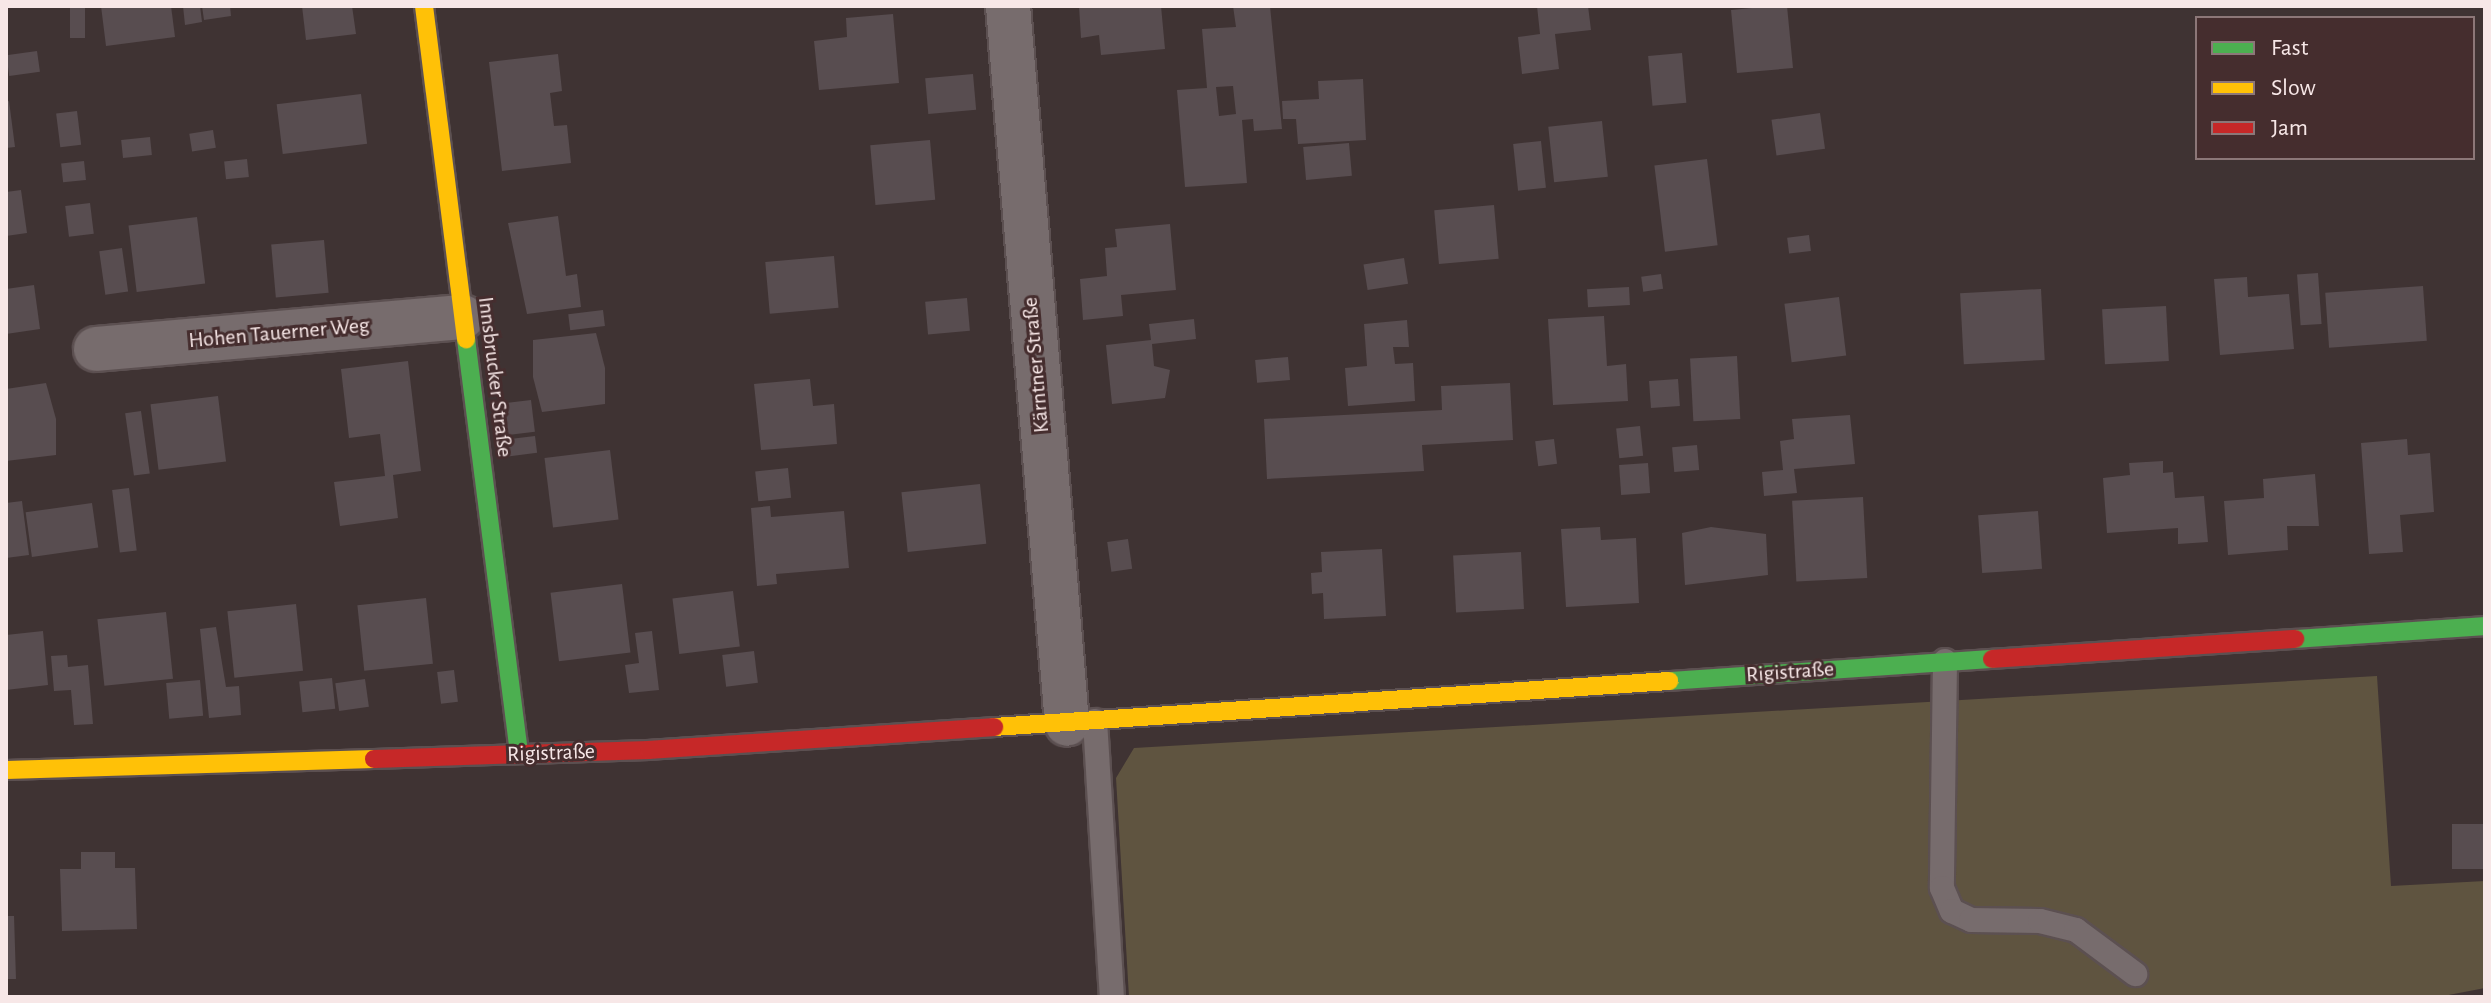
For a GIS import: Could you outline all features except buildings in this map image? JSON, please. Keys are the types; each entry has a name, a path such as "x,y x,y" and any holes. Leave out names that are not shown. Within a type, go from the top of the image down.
{"street":[{"name":"Innsbrucker Straße","path":"424,6 519,754"},
{"name":"Kärntner Straße","path":"1008,6 1081,722"},
{"name":"Hohen Tauerner Weg","path":"96,349 463,317"},
{"name":"Rigistraße","path":"6,770 519,754 1081,722 2485,626"}],"lane":[{"path":"1945,661 1942,888 1952,911 1971,920 2040,921 2076,930 2135,974"},
{"path":"1081,722 1112,997"}],"shaded area":[{"path":"2377,676 2391,886 2485,881 2485,988 2438,997 1129,997 1116,778 1134,748"}],"traffic: fast":[{"path":"466,339 519,754"},
{"path":"2295,639 2485,626"},
{"path":"1669,681 1992,659"}],"traffic: slow":[{"path":"424,6 466,339"},
{"path":"994,727 1669,681"},
{"path":"6,770 374,759"}],"traffic: jam":[{"path":"1992,659 2295,639"},
{"path":"374,759 649,750 994,727"}]}
